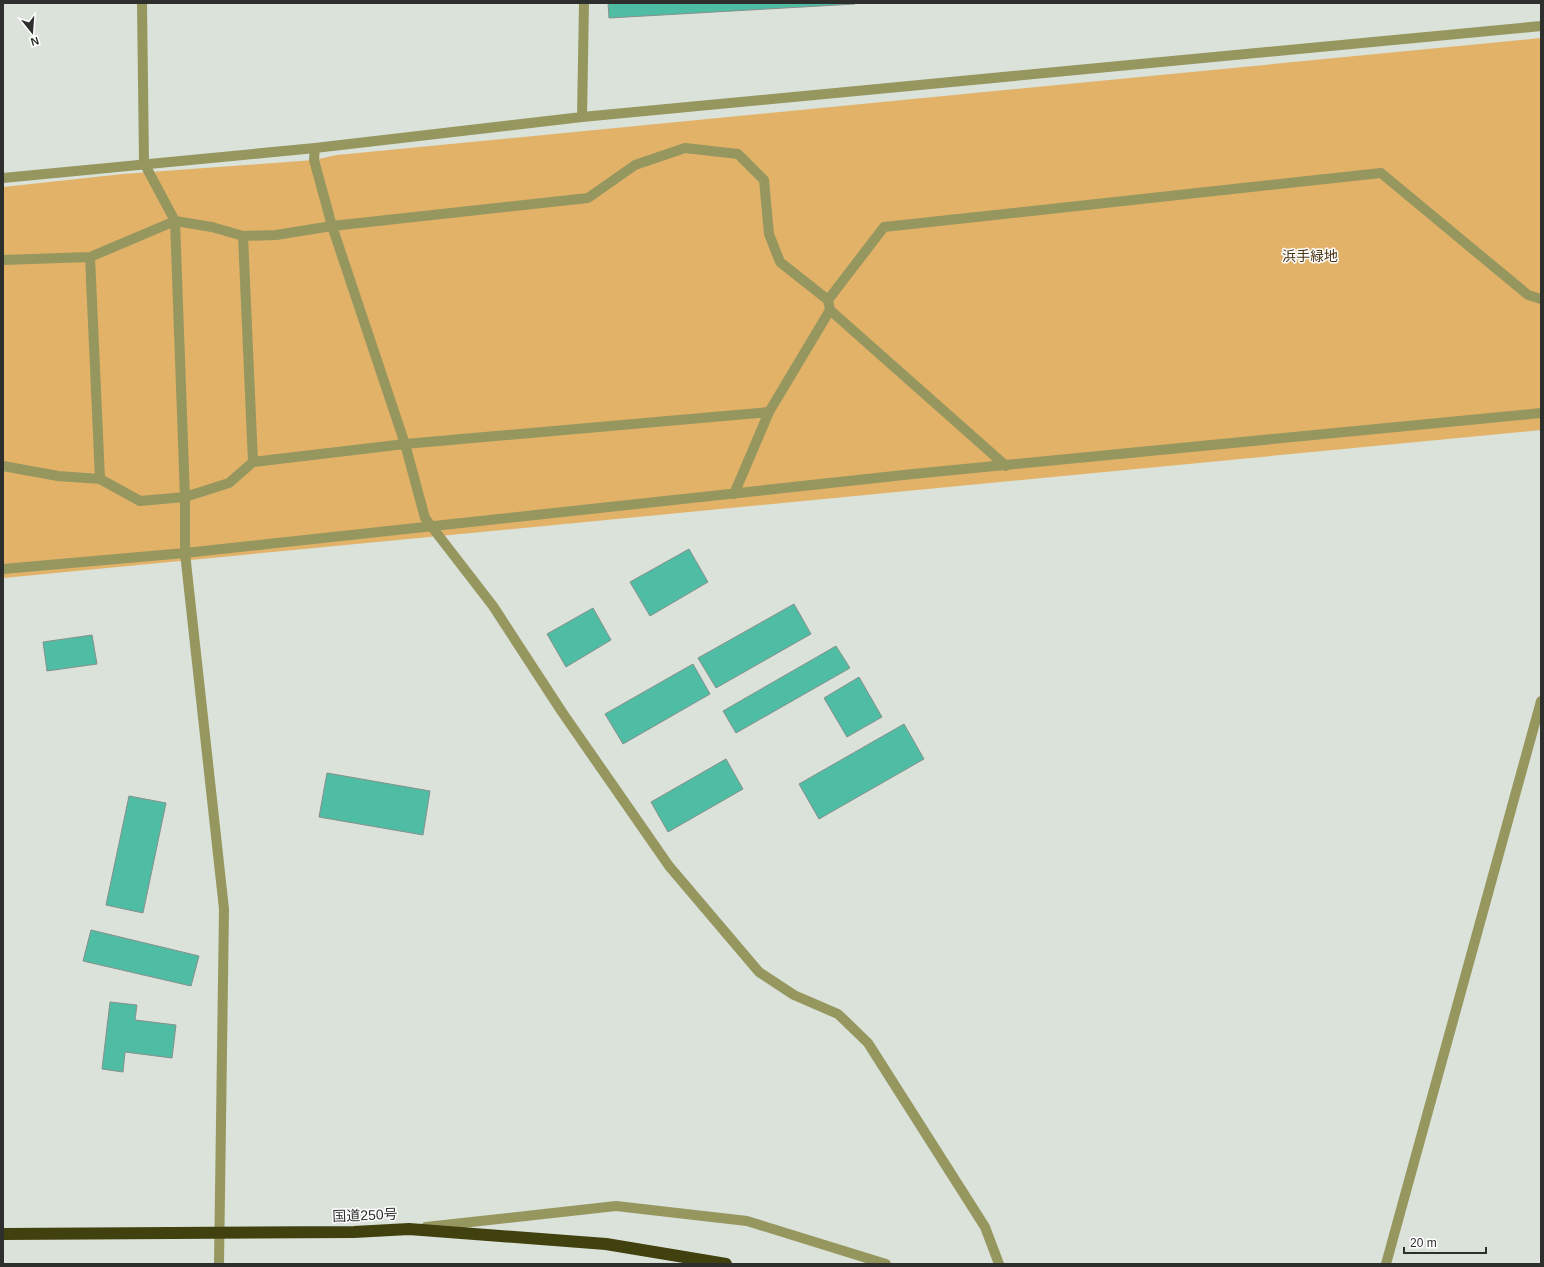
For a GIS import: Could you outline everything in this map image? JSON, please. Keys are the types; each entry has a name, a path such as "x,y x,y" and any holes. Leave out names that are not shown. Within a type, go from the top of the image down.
{"highway":[{"name":"国道250号","path":"3,1234 354,1232 409,1228 606,1244 726,1264"}],"street":[{"path":"142,3 144,163 175,221 185,497 185,553 224,908 219,1264"},
{"path":"582,117 584,3"},
{"path":"3,178 144,163 315,148 582,117 1541,26"},
{"path":"315,148 314,160 332,226 405,444 425,518 494,606 562,712 669,866 759,972 794,994 838,1014 868,1043 985,1227 999,1264"},
{"path":"3,260 90,257 175,221 243,236 276,235 332,226 588,198 635,165 685,148 738,154 764,180 769,234 780,262 828,300 830,310 1006,466"},
{"path":"828,300 884,227 1380,173 1528,295 1541,298"},
{"path":"243,236 252,462"},
{"path":"90,257 100,479"},
{"path":"734,494 769,412 830,310"},
{"path":"3,466 58,476 100,479 140,501 185,497 229,483 252,462 405,444 769,412"},
{"path":"3,569 185,553 734,494 1541,412"},
{"path":"1386,1264 1537,733 1541,701"},
{"path":"409,1228 616,1206 747,1220 886,1264"}],"green space":[{"name":"浜手緑地","path":"1541,38 1541,430 3,578 3,187 123,174 314,160 337,155"}],"building":[{"path":"608,3 855,3 855,4 609,18"},
{"path":"689,549 708,582 650,616 630,582"},
{"path":"794,604 811,634 716,688 698,658"},
{"path":"593,608 611,640 566,667 547,634"},
{"path":"92,635 97,664 47,671 43,642"},
{"path":"836,646 850,668 736,733 723,711"},
{"path":"693,664 710,694 623,744 605,714"},
{"path":"859,677 882,717 847,737 824,698"},
{"path":"904,724 924,759 819,819 799,784"},
{"path":"726,759 743,789 668,832 651,802"},
{"path":"327,773 430,791 423,835 319,817"},
{"path":"129,796 166,803 143,913 106,905"},
{"path":"91,930 199,956 191,986 83,961"},
{"path":"110,1002 137,1005 135,1020 176,1025 172,1058 125,1052 123,1072 102,1069"}]}
